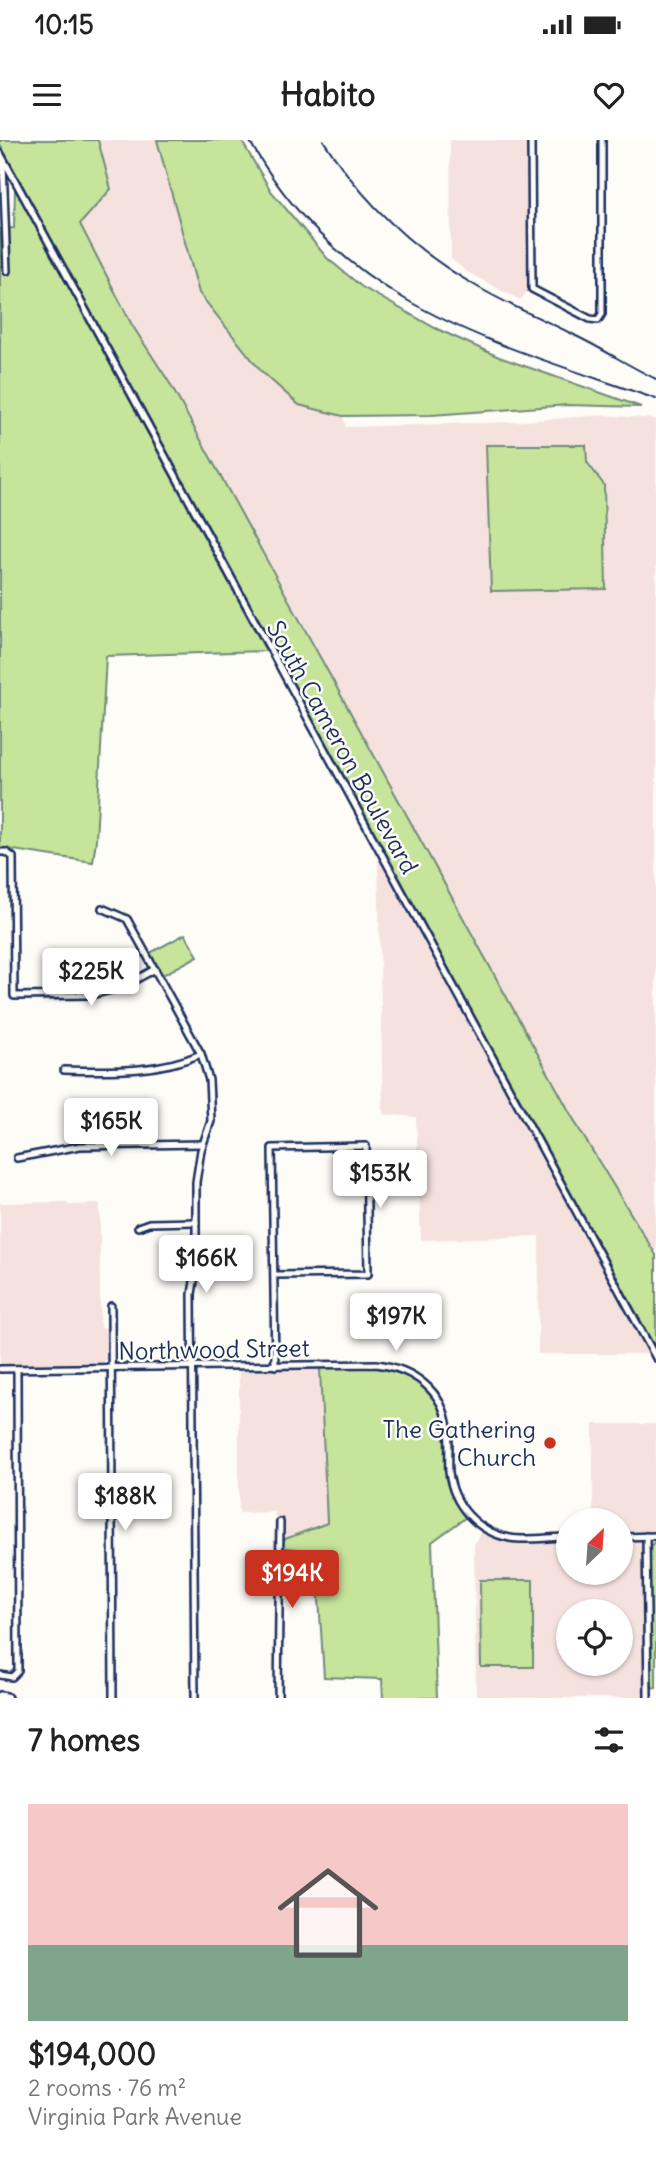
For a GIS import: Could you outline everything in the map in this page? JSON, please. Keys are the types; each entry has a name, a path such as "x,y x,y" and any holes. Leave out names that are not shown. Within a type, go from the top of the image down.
{"highway":[{"path":"0,1696 6,1698"}],"street":[{"path":"531,140 532,289 590,320 598,320 602,313 602,140"},
{"path":"1,157 7,271"},
{"name":"South Cameron Boulevard","path":"1,157 656,1358"},
{"path":"3,852 13,857 14,996 91,995 123,987 155,969"},
{"path":"102,908 127,919 201,1054 209,1080 211,1121 203,1144 196,1182 196,1269 192,1294 195,1698"},
{"path":"64,1070 130,1071 159,1067 201,1054"},
{"path":"17,1158 79,1146 203,1144"},
{"path":"274,1275 368,1274 366,1146 272,1148 275,1366"},
{"path":"138,1227 149,1223 196,1222"},
{"path":"111,1306 113,1698"},
{"name":"Northwood Street","path":"0,1369 376,1364 395,1366 410,1372 434,1394 444,1411 448,1428 452,1486 458,1502 471,1518 487,1530 510,1538 556,1537"},
{"path":"0,1675 12,1677 18,1671 17,1369"},
{"path":"278,1698 280,1522"},
{"path":"634,1536 656,1536"},
{"path":"646,1536 648,1698"}],"shaded area":[{"path":"99,140 157,140 200,293 261,371 299,405 343,416 346,427 512,422 604,415 656,419 656,1255 579,1129 169,382 132,325 79,223 111,189"},
{"path":"450,140 527,140 529,290 520,300 467,272 451,259"},
{"path":"378,857 649,1354 538,1354 539,1236 421,1240 416,1117 383,1114"},
{"path":"68,1202 68,1205 100,1204 100,1328 107,1327 107,1359 99,1364 0,1365 0,1203"},
{"path":"320,1368 327,1523 280,1541 280,1547 273,1546 275,1512 239,1513 239,1370"},
{"path":"593,1424 656,1424 656,1531 634,1531 634,1508 593,1508"},
{"path":"481,1532 500,1539 556,1541 556,1586 634,1586 634,1540 642,1540 645,1698 476,1698 474,1545"}],"green space":[{"path":"0,140 98,140 111,189 80,224 132,325 169,382 579,1129 656,1255 656,1349 0,144"},
{"path":"157,140 241,140 271,191 327,258 362,287 435,328 499,357 641,407 568,405 431,415 343,416 299,405 261,371 199,293"},
{"path":"15,189 266,651 106,656 93,862 0,848 0,229 14,228"},
{"path":"486,445 586,445 587,462 604,485 606,589 491,591"},
{"path":"185,934 198,956 163,975 150,953"},
{"path":"368,1367 408,1377 428,1392 436,1403 444,1430 445,1468 449,1490 465,1518 432,1542 437,1698 383,1698 382,1679 324,1677 316,1552 280,1547 280,1541 327,1523 320,1368"},
{"path":"656,1541 656,1688 652,1687 650,1680 649,1550"},
{"path":"480,1580 533,1580 533,1667 481,1667"}],"railway":[{"path":"249,140 287,197 329,243 375,280 425,310 478,335 656,399"},
{"path":"323,140 372,204 431,257 488,293 656,379"}],"place":[{"name":"The Gathering Church","path":"550,1443"}]}
